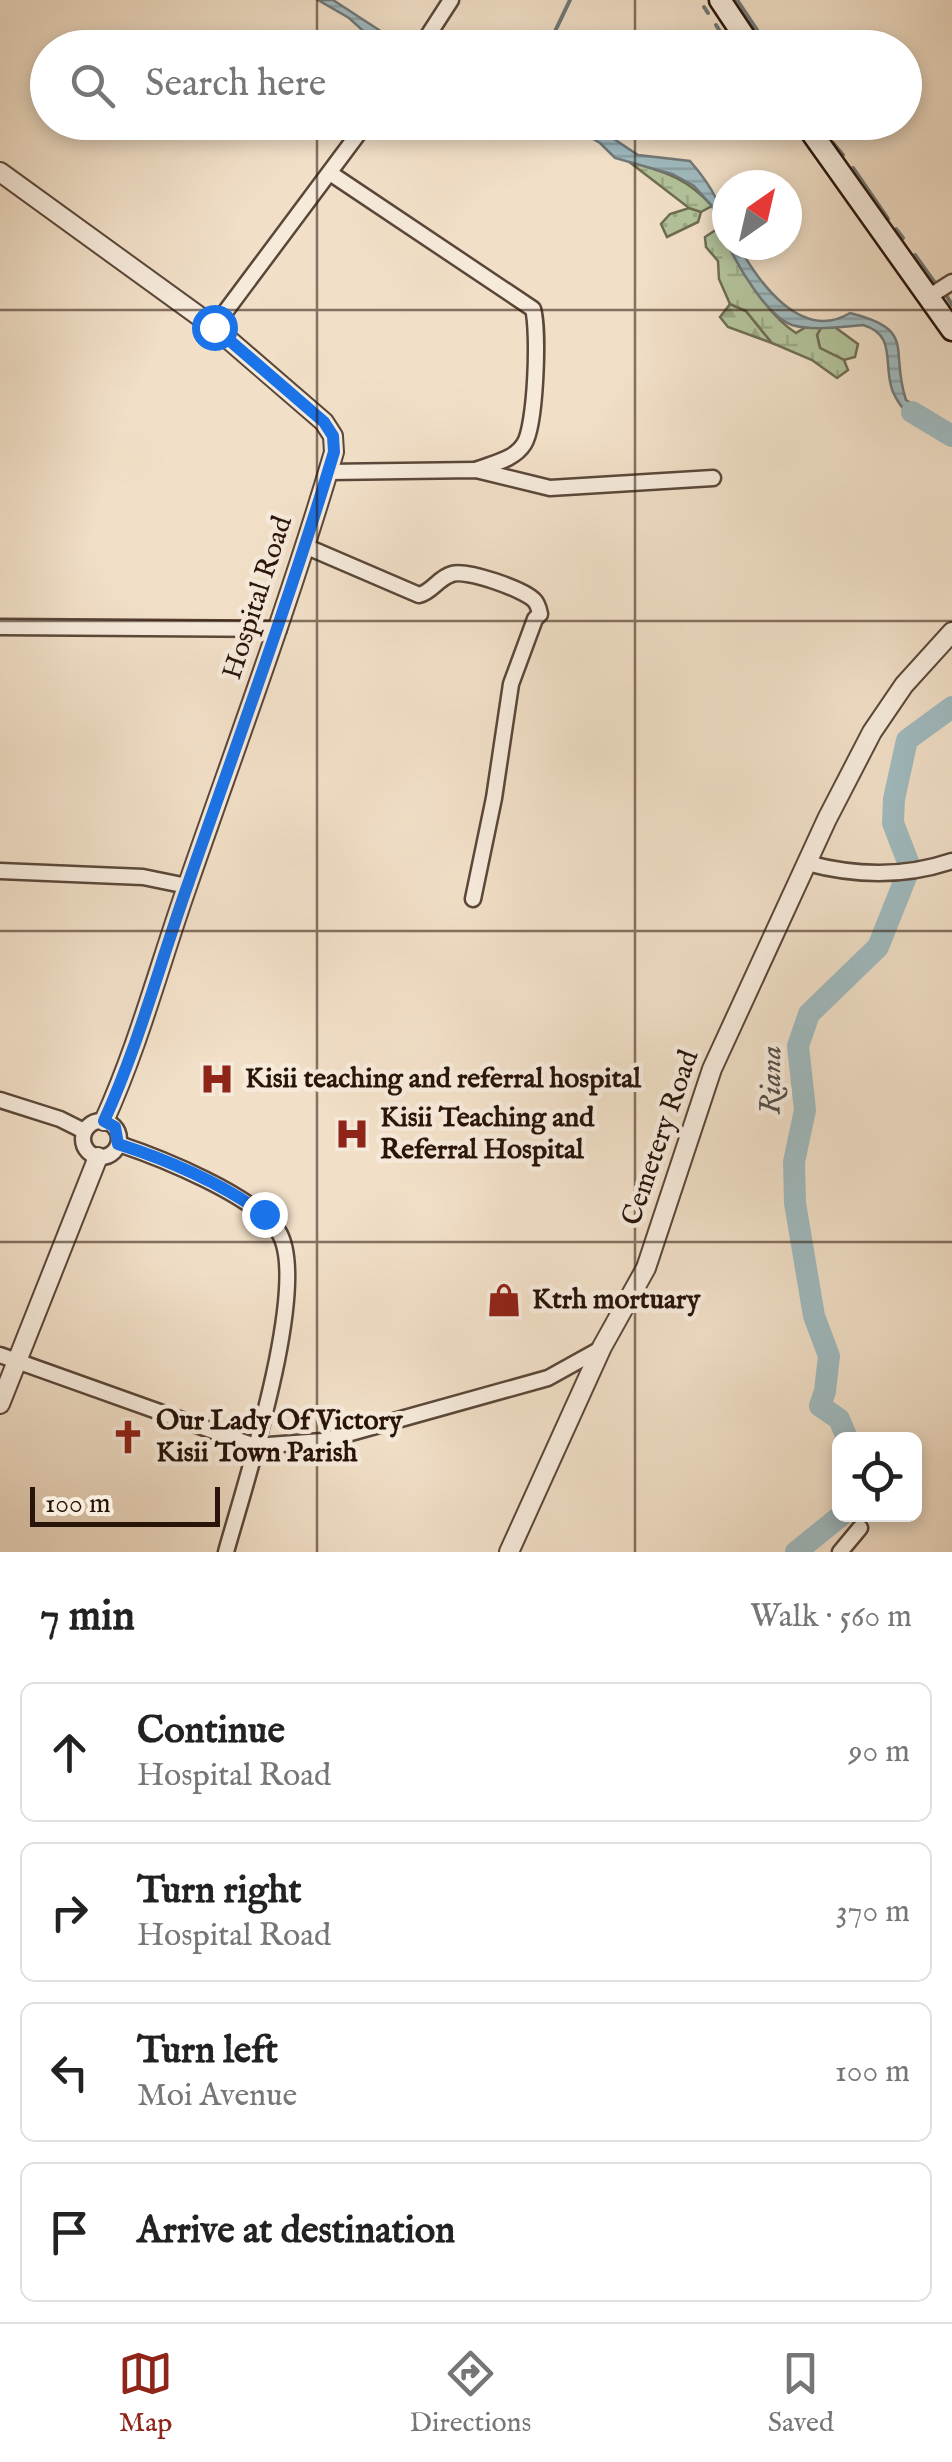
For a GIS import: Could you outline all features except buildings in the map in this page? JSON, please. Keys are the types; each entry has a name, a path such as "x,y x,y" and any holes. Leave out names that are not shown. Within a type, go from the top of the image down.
{"main road":[{"path":"720,0 740,30"},
{"path":"817,140 952,330"}],"street":[{"path":"431,30 451,0"},
{"path":"214,327 355,140"},
{"name":"Hospital Road","path":"0,172 214,327 324,422 333,436 334,452 279,630 187,886 126,1071 104,1121"},
{"path":"330,173 533,309 532,427 524,445 513,456 476,470"},
{"path":"930,296 952,282"},
{"path":"328,472 476,470 550,488 713,478"},
{"path":"305,546 419,595 458,572 479,576 534,599 539,608 540,614 511,684 494,798 473,899"},
{"path":"0,627 279,630"},
{"name":"Cemetery Road","path":"510,1552 602,1347 646,1268 712,1069 808,863 872,732 904,685 952,632"},
{"path":"808,863 840,872 874,874 918,870 952,861"},
{"path":"0,871 143,877 187,886"},
{"path":"0,1100 60,1118 84,1131"},
{"path":"104,1121 115,1127 118,1144 112,1154 98,1157 85,1149 84,1131 92,1122 104,1121"},
{"path":"118,1144 147,1153 245,1201 264,1214 280,1233 288,1253 281,1355 226,1552"},
{"path":"0,1404 8,1358 98,1157"},
{"path":"8,1358 255,1446 322,1441 548,1378 602,1347"},
{"path":"840,1552 860,1528"}],"green space":[{"path":"628,161 683,182 712,206 701,212 689,208"},
{"path":"689,208 701,212 698,222 667,237 661,224 670,214"},
{"path":"712,232 712,254 706,247 705,237"},
{"path":"737,260 762,300 796,333 806,327 822,326 817,335 820,348 844,360 848,370 837,378 812,360 772,343 746,311 730,304 719,279 718,261"},
{"path":"730,304 746,311 772,343 728,327 720,317"},
{"path":"832,325 858,344 855,357 844,360 820,348 817,335 822,326"}],"water":[{"path":"318,0 333,0 379,30 362,30"},
{"path":"595,140 616,140 638,155 690,161 712,192 712,206 694,186 672,174 615,158"},
{"path":"736,260 748,260 769,290 798,314 832,320 850,313 885,327 897,344 906,400 938,419 930,433 896,398 881,336 863,325 792,325 773,312"}],"waterway":[{"path":"556,30 570,0"},
{"path":"737,0 757,30"},
{"path":"704,7 708,13"},
{"path":"716,25 719,30"},
{"path":"833,143 843,155"},
{"path":"853,168 888,219"},
{"path":"896,229 903,238"},
{"path":"915,255 935,283"},
{"path":"946,295 952,305"},
{"name":"Riana","path":"912,412 952,436"},
{"name":"Riana","path":"845,1432 839,1419 820,1406 829,1356 814,1316 795,1203 794,1162 805,1110 798,1046 809,1014 878,947 910,867 893,823 894,799 907,740 952,707"},
{"name":"Riana","path":"796,1552 833,1522"}],"place":[{"name":"Kisii teaching and referral hospital","path":"217,1079"},
{"name":"Kisii Teaching and Referral Hospital","path":"352,1134"},
{"name":"Ktrh mortuary","path":"504,1300"},
{"name":"Our Lady Of Victory Kisii Town Parish","path":"128,1437"}],"route":[{"path":"214,327 324,422 333,436 334,452 279,630 187,886 126,1071 104,1121 115,1127 118,1144 147,1153 264,1214"}]}
